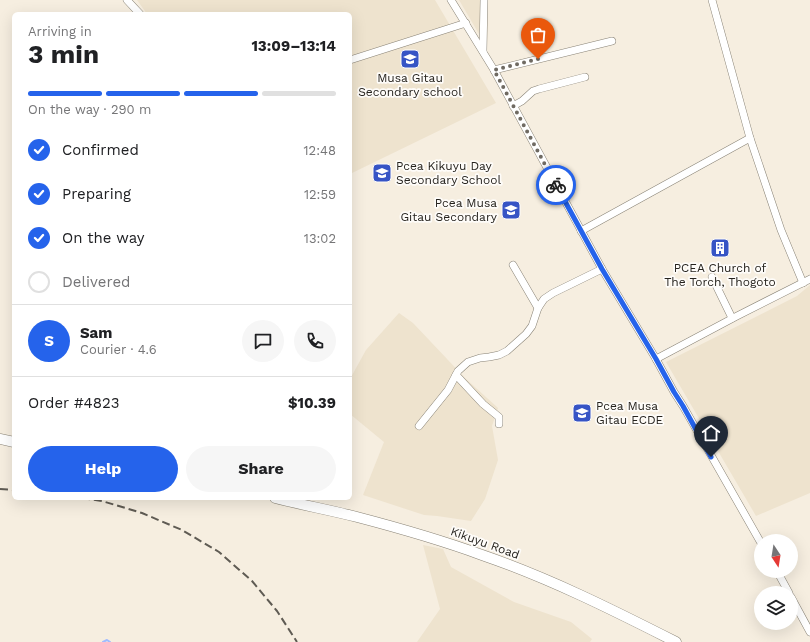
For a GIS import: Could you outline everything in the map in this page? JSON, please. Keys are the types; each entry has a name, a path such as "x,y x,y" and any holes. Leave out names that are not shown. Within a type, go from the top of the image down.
{"main road":[{"path":"0,439 12,442"},
{"name":"Kikuyu Road","path":"283,500 364,519 482,555 514,567 597,603 676,642"}],"street":[{"path":"127,0 138,12"},
{"path":"452,0 494,70 602,269 656,359 756,534"},
{"path":"483,52 484,0"},
{"path":"712,0 750,138 781,230 803,283"},
{"path":"352,59 466,23"},
{"path":"494,70 612,41"},
{"path":"513,106 522,101 533,91 585,77"},
{"path":"581,231 750,138"},
{"path":"513,265 538,308"},
{"path":"419,426 448,390 460,369 468,362 474,359 499,355 507,351 526,334 532,326 538,308 544,299 602,269"},
{"path":"712,278 732,318"},
{"path":"656,359 732,318 810,279"},
{"path":"456,375 483,404 498,417 499,424"},
{"path":"798,610 810,632"}],"shaded area":[{"name":"Musa Gitau Secondary school","path":"137,0 435,0 496,103 352,173 352,12 146,12"},
{"path":"459,0 482,0 479,34"},
{"path":"810,285 810,493 756,516 666,362 797,296"},
{"path":"399,313 413,323 465,378 498,408 492,426 498,460 485,499 471,521 424,515 363,495 384,442 352,416 352,375 366,350"},
{"path":"423,545 443,549 451,567 514,602 571,622 592,639 590,642 417,642 440,609"}],"waterway":[{"path":"103,642 107,640 110,642"}],"railway":[{"path":"0,489 12,490"},
{"path":"95,500 142,513 182,530 219,552 252,581 277,611 297,642"}],"way so far":[{"path":"538,59 494,70 556,185"}],"place":[{"name":"Musa Gitau Secondary school","path":"410,59"},
{"name":"Pcea Kikuyu Day Secondary School","path":"382,173"},
{"name":"Pcea Musa Gitau Secondary","path":"511,210"},
{"name":"PCEA Church of The Torch, Thogoto","path":"720,248"},
{"name":"Pcea Musa Gitau ECDE","path":"582,413"}],"route":[{"path":"556,185 602,269 656,359 711,457"}]}
